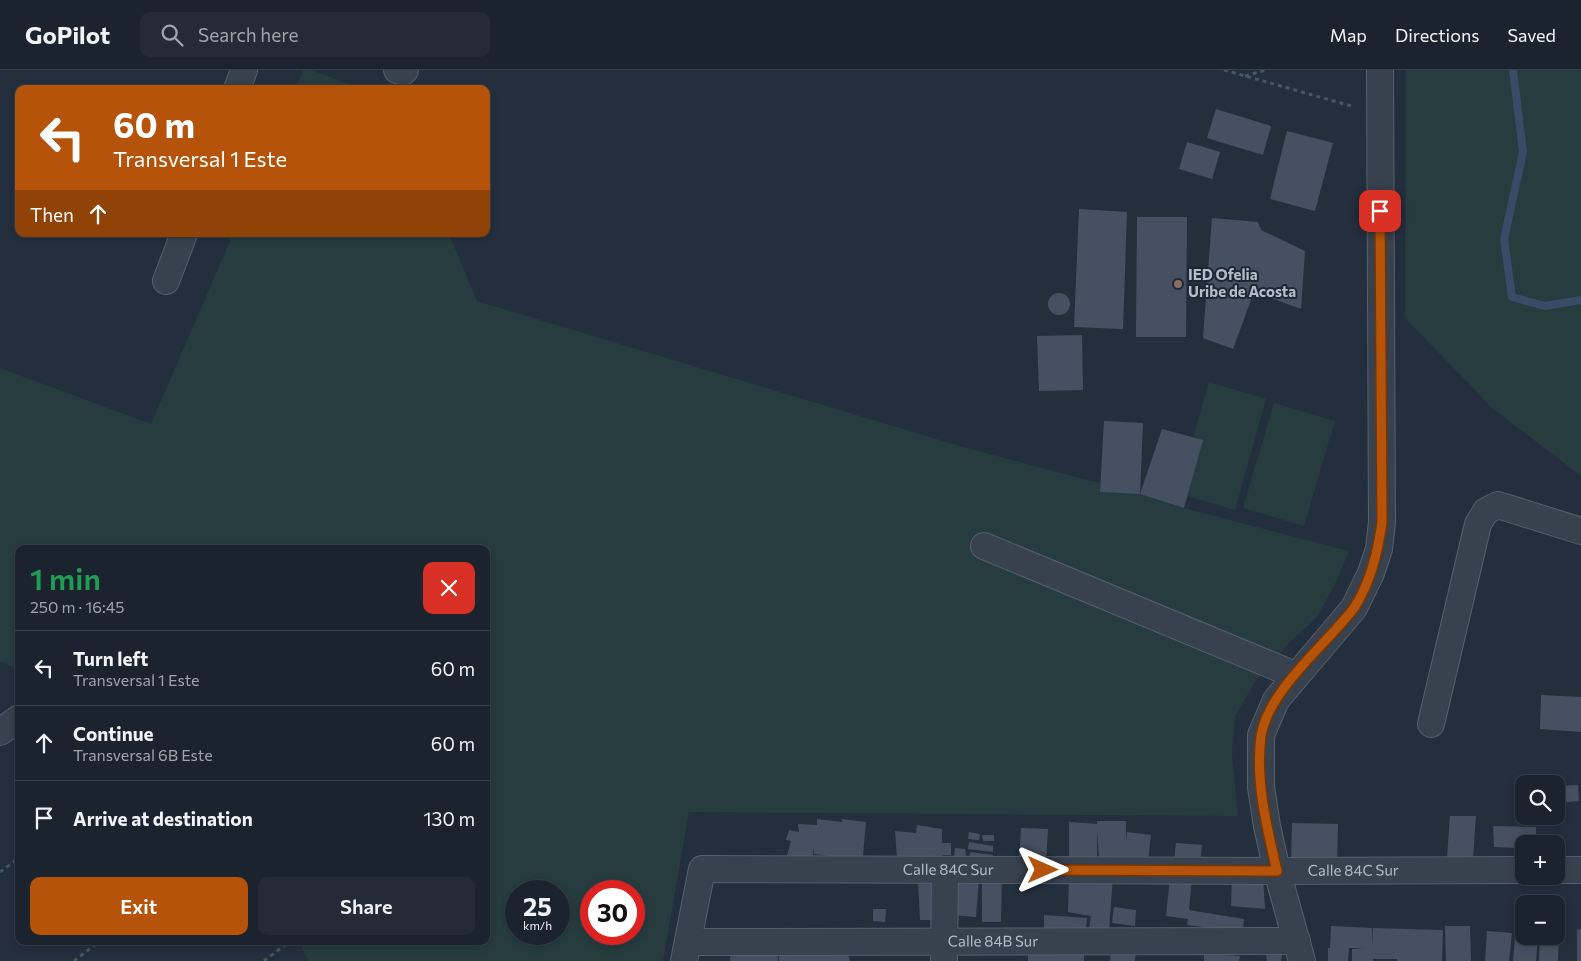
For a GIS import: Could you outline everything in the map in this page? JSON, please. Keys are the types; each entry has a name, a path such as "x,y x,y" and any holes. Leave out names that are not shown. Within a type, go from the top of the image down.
{"street":[{"path":"238,85 244,70"},
{"path":"397,70 403,72 405,70"},
{"path":"1300,951 1277,871 1267,826 1261,787 1262,735 1276,700 1295,675 1354,608 1371,573 1379,549 1382,522 1380,70"},
{"path":"166,281 183,237"},
{"path":"1431,724 1478,524 1486,512 1498,505 1581,531"},
{"path":"984,546 1295,675"},
{"path":"0,732 15,721"},
{"name":"Calle 84C Sur","path":"686,951 702,869 1515,870"},
{"path":"944,951 945,870"},
{"path":"1565,870 1581,870"},
{"name":"Calle 84B Sur","path":"686,951 1300,951"}],"path":[{"path":"1224,70 1380,114"},
{"path":"1244,76 1266,70"},
{"path":"0,872 15,861"},
{"path":"74,961 95,945"},
{"path":"264,961 285,945"}],"green space":[{"path":"303,70 311,70 351,85 297,85"},
{"path":"1406,70 1581,70 1581,476 1492,408 1405,318"},
{"path":"232,237 450,237 477,301 963,447 1349,551 1337,580 1317,617 1287,645 1255,682 1235,716 1232,753 1238,816 689,812 663,961 308,961 300,945 490,945 490,545 15,545 15,668 0,661 0,368 151,424"},
{"path":"1209,382 1266,399 1235,510 1177,493"},
{"path":"1274,403 1335,421 1304,526 1243,508"}],"building":[{"path":"1216,109 1271,126 1263,155 1207,138"},
{"path":"1287,131 1333,143 1315,211 1270,199"},
{"path":"1187,142 1220,152 1212,179 1179,169"},
{"path":"1079,209 1127,212 1123,329 1074,327"},
{"path":"1137,217 1187,217 1186,337 1136,337"},
{"path":"1212,218 1258,222 1261,230 1305,251 1301,309 1254,292 1233,349 1203,338"},
{"path":"1059,293 1067,296 1070,304 1067,312 1059,315 1051,312 1048,304 1051,296"},
{"path":"1082,335 1083,390 1039,391 1037,336"},
{"path":"1104,421 1143,423 1140,494 1100,492"},
{"path":"1162,429 1203,440 1184,508 1140,494"},
{"path":"1541,695 1581,697 1581,732 1540,729"},
{"path":"1578,785 1579,801 1565,802 1565,786"},
{"path":"1450,816 1476,816 1473,858 1447,858"},
{"path":"817,819 842,822 842,819 866,822 862,866 838,857 814,854 814,846 812,861 787,856 791,841 786,840 789,830 799,832 798,824 817,825"},
{"path":"1097,821 1126,821 1126,841 1127,832 1151,835 1148,862 1099,857 1097,832 1097,860 1069,857 1069,822 1097,824"},
{"path":"1292,823 1338,824 1337,863 1291,863"},
{"path":"917,825 942,829 942,843 951,843 951,855 942,855 942,863 897,858 895,831 916,833"},
{"path":"1493,826 1536,827 1536,835 1515,835 1515,848 1494,847"},
{"path":"1021,828 1048,829 1046,865 1019,862"},
{"path":"969,832 980,834 979,840 968,839"},
{"path":"982,835 994,835 994,841 983,841"},
{"path":"969,842 993,846 993,852 968,849"},
{"path":"1176,843 1202,845 1200,864 1174,861"},
{"path":"955,848 965,849 968,865 954,859"},
{"path":"970,852 993,855 992,866 969,863"},
{"path":"982,872 1002,873 1001,922 982,922"},
{"path":"1232,874 1263,877 1265,909 1231,906"},
{"path":"1113,875 1109,932 1089,929 1091,916 1068,912 1069,877"},
{"path":"955,876 979,877 976,917 953,915"},
{"path":"1170,877 1192,878 1189,910 1244,919 1243,932 1187,925 1188,919 1166,916"},
{"path":"918,882 934,883 936,920 920,920"},
{"path":"1114,907 1136,910 1135,926 1112,923"},
{"path":"873,909 886,909 885,922 873,921"},
{"path":"1044,915 1087,918 1086,929 1067,928 1066,935 1044,933"},
{"path":"1331,926 1372,928 1373,946 1373,928 1443,930 1442,961 1373,959 1373,961 1352,961 1352,949 1364,948 1349,948 1348,961 1328,961"},
{"path":"1445,926 1470,926 1471,961 1446,961"},
{"path":"1581,929 1581,961 1577,961 1577,930"},
{"path":"1487,931 1512,933 1509,961 1485,961"},
{"path":"1515,936 1515,945 1537,945 1536,961 1513,961"},
{"path":"1540,945 1559,945 1558,961 1539,961"},
{"path":"778,947 848,954 850,961 779,961"},
{"path":"1111,947 1136,947 1135,961 1110,961"},
{"path":"731,949 777,951 778,961 730,961"},
{"path":"1028,954 1084,954 1084,961 1028,961"},
{"path":"1204,954 1240,956 1239,961 1204,961"},
{"path":"1266,954 1282,955 1281,961 1267,961"}],"waterway":[{"path":"1513,70 1523,152 1504,239 1512,297 1545,306 1581,300"}],"place":[{"name":"IED Ofelia Uribe de Acosta","path":"1178,284"}],"route":[{"path":"1043,870 1277,871 1261,787 1262,735 1276,700 1295,675 1354,608 1363,592 1379,549 1382,522 1380,211"}]}
